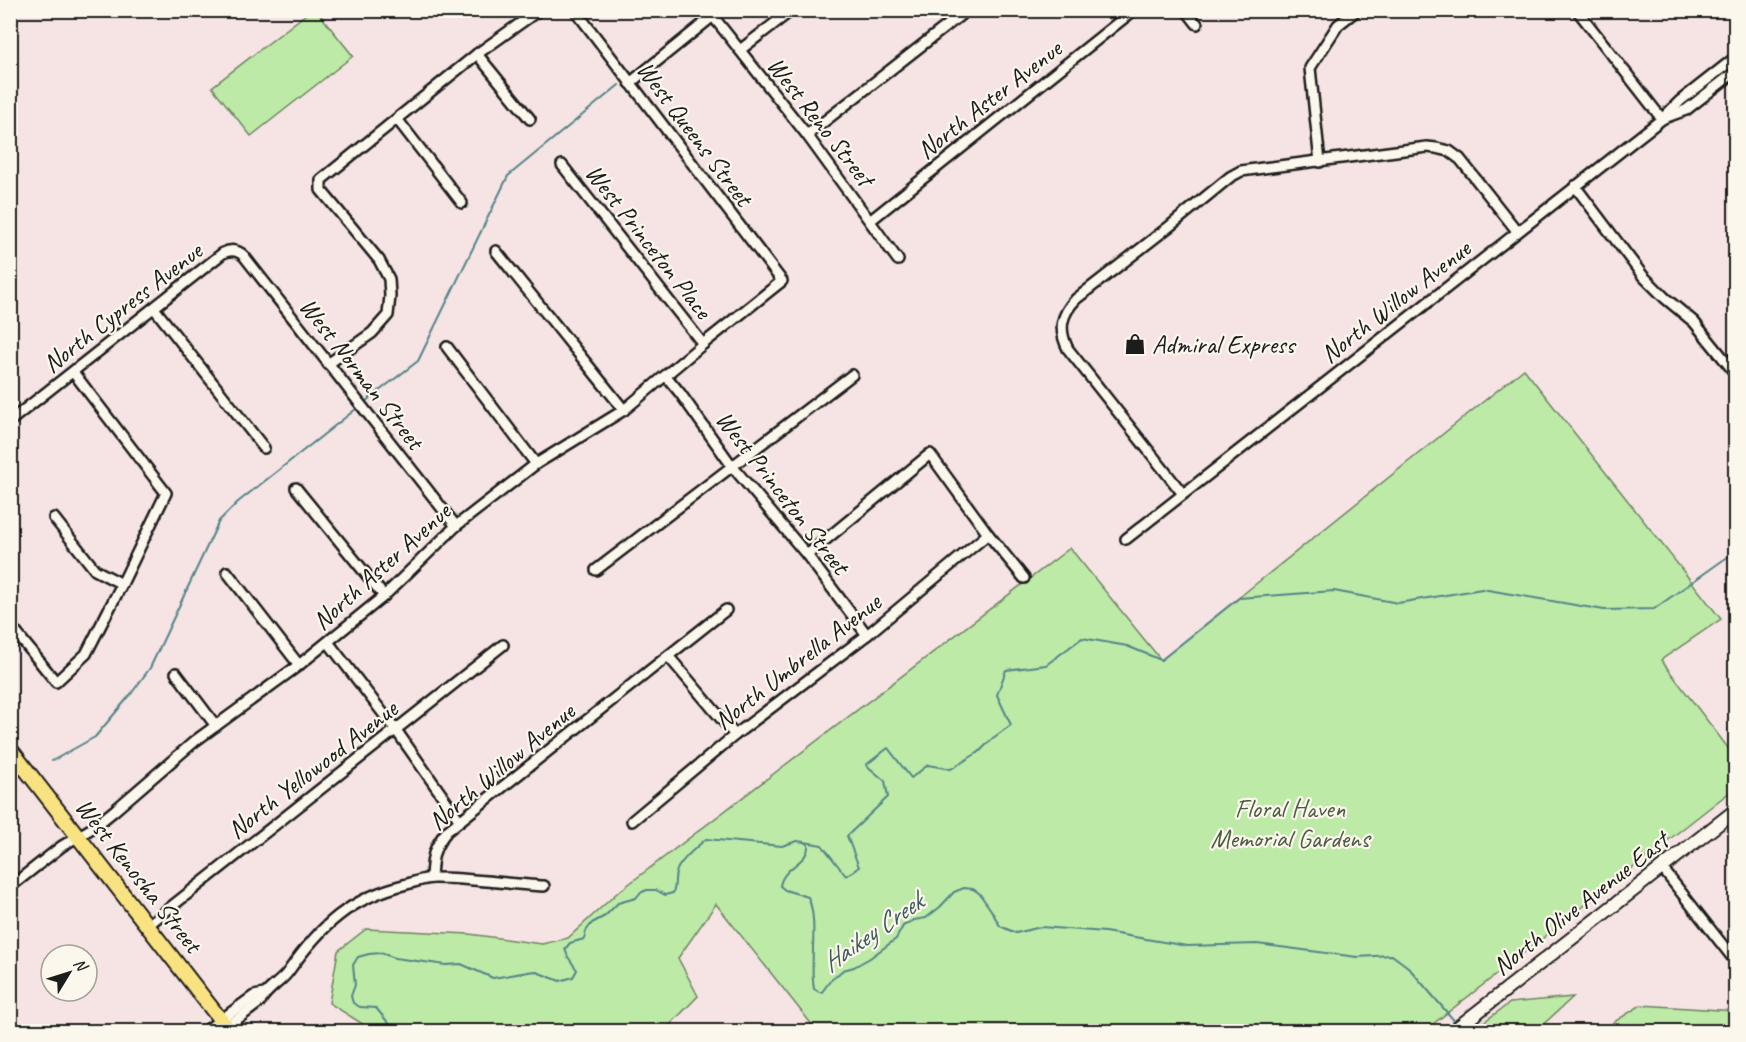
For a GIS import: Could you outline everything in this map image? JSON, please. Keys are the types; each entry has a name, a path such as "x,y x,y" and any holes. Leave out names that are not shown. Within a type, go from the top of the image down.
{"main road":[{"name":"West Kenosha Street","path":"10,749 225,1027"}],"street":[{"path":"328,364 372,333 388,315 390,296 389,279 379,260 321,190 321,180 477,54 539,10"},
{"name":"West Queens Street","path":"575,10 782,281"},
{"path":"740,50 792,10"},
{"path":"807,135 967,10"},
{"name":"North Aster Avenue","path":"871,220 1134,10"},
{"path":"1186,10 1197,24"},
{"path":"1320,162 1310,68 1338,25 1357,10"},
{"path":"1577,10 1662,119"},
{"path":"630,82 710,13"},
{"name":"West Reno Street","path":"710,13 807,135 898,260"},
{"path":"477,54 530,119"},
{"name":"North Willow Avenue","path":"1126,539 1662,119 1680,101 1736,57"},
{"name":"North Willow Avenue","path":"1662,119 1686,110 1736,71"},
{"path":"397,119 462,203"},
{"path":"1183,494 1068,349 1063,339 1061,322 1068,307 1076,299 1230,177 1242,171 1427,147 1437,148 1449,151 1460,159 1517,231"},
{"name":"West Princeton Place","path":"562,165 703,344"},
{"path":"1575,186 1643,276 1694,322 1736,374"},
{"name":"North Cypress Avenue","path":"10,421 223,253 232,250"},
{"name":"West Norman Street","path":"232,250 244,256 456,526"},
{"path":"496,251 624,410"},
{"name":"North Aster Avenue","path":"10,887 115,810 179,755 328,642 384,596 456,526 536,464 624,410 782,281"},
{"path":"154,308 264,448"},
{"path":"447,347 536,464"},
{"path":"10,625 56,682 86,654 166,493 73,372"},
{"path":"596,570 852,375"},
{"name":"West Princeton Street","path":"666,376 732,466 807,555 867,635"},
{"path":"807,555 930,454 987,534 1024,578"},
{"path":"296,488 384,596"},
{"path":"54,518 95,570 122,584"},
{"name":"North Umbrella Avenue","path":"632,821 735,735 867,635 987,534"},
{"path":"227,572 299,665"},
{"name":"North Willow Avenue","path":"431,878 434,851 447,831 726,610"},
{"path":"328,642 396,730 460,821"},
{"name":"North Yellowood Avenue","path":"148,925 502,645"},
{"path":"669,657 735,735"},
{"path":"176,673 216,726"},
{"name":"North Olive Avenue East","path":"1456,1028 1736,810"},
{"path":"1662,868 1736,962"},
{"path":"204,1032 225,1027 260,1002 264,994 284,976 313,938 329,922 372,895 431,878 544,886"}],"green space":[{"path":"310,11 317,11 353,56 251,136 212,87"},
{"name":"Floral Haven Memorial Gardens","path":"1524,369 1721,619 1661,660 1735,757 1735,788 1424,1031 817,1031 716,904 678,958 698,996 664,1031 369,1031 369,1028 329,1003 338,951 366,929 469,934 542,944 568,938 617,893 1070,548 1161,660"},
{"path":"1573,997 1536,1031 1471,1031 1510,1003"},
{"path":"1641,1005 1735,1011 1735,1031 1600,1031"}],"waterway":[{"path":"366,401 418,361 508,176 619,85"},
{"path":"52,761 95,737 150,668 219,521 238,502 356,409"},
{"path":"804,842 822,845 846,876 859,867 847,836 888,797 885,781 866,765 888,748 911,778 928,765 951,769 979,752 1011,725 997,695 1006,670 1046,665 1082,638 1127,646 1161,660 1239,598 1334,591 1398,603 1482,589 1604,610 1654,609 1736,551"},
{"name":"Haikey Creek","path":"396,1032 376,1008 360,1007 353,1003 351,996 355,985 353,965 358,957 381,953 395,958 446,965 461,964 493,978 534,971 560,981 573,977 577,970 565,949 570,943 584,939 592,923 605,916 618,903 636,898 647,890 656,890 665,895 673,893 680,864 706,839 782,846 797,841 808,845 804,856 786,874 780,886 785,890 808,897 813,918 814,989 819,992 822,992 830,981 843,970 870,958 896,939 903,926 914,920 926,918 954,892 964,888 973,889 979,893 1000,926 1016,933 1041,927 1105,932 1187,946 1257,944 1357,957 1392,955 1408,967 1457,1024"},
{"name":"Haikey Creek","path":"1462,1031 1484,1029 1494,1025 1501,1032"}],"place":[{"name":"Admiral Express","path":"1135,344"}]}
